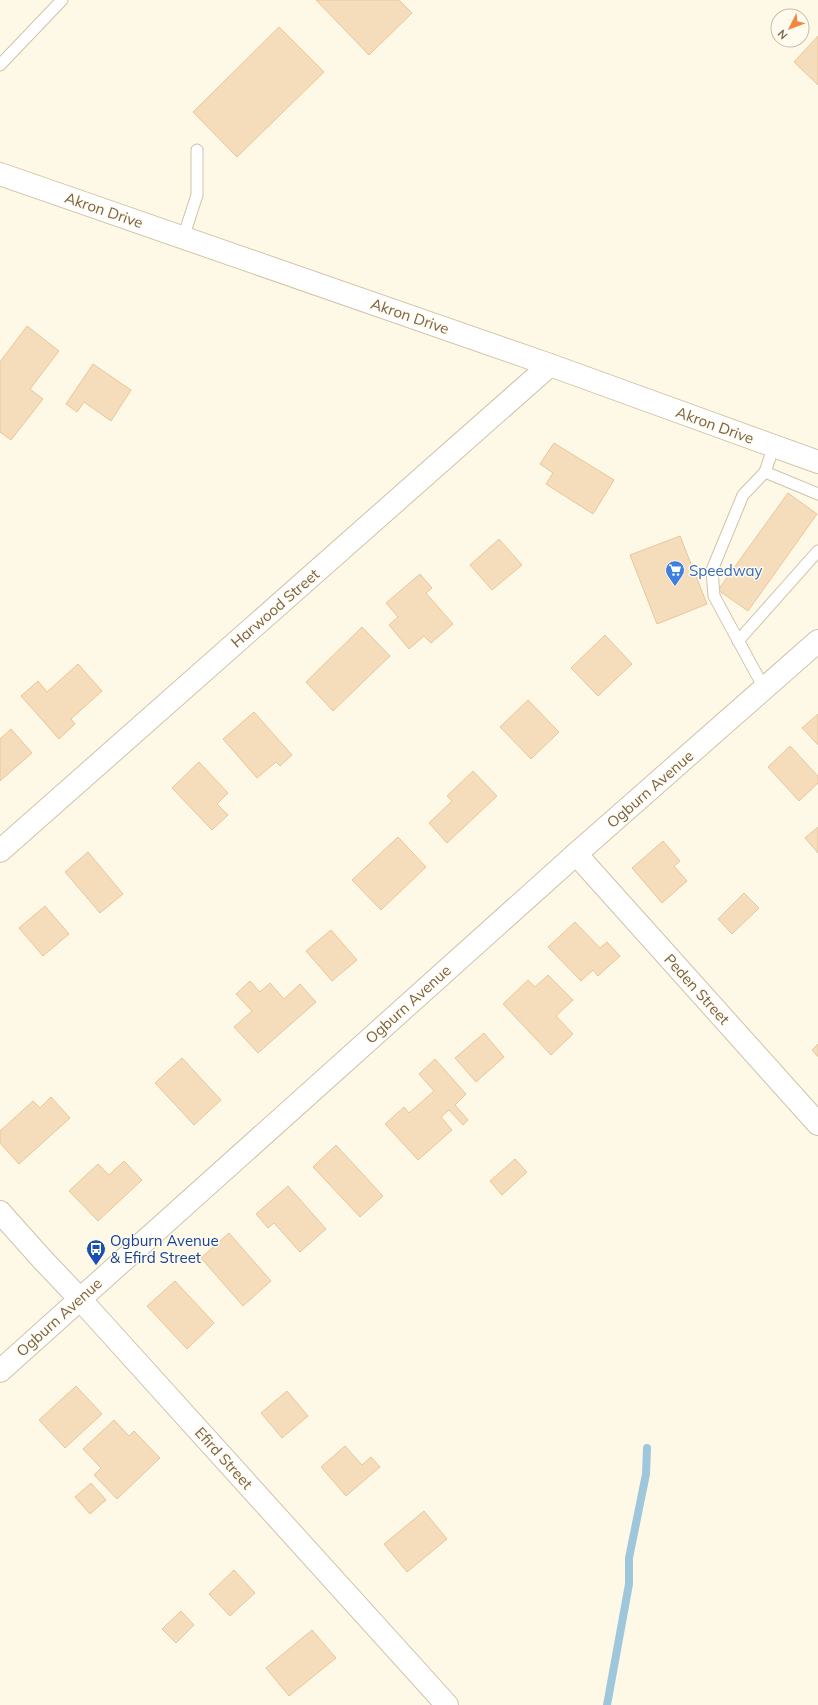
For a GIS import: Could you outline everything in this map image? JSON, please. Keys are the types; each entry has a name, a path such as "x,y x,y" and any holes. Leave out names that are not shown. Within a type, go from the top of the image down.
{"street":[{"name":"Akron Drive","path":"0,174 550,365 818,462"},
{"name":"Harwood Street","path":"0,851 550,365"},
{"name":"Ogburn Avenue","path":"0,1370 576,854 818,641"},
{"name":"Peden Street","path":"576,854 818,1124"},
{"name":"Efird Street","path":"0,1212 447,1705"}],"lane":[{"path":"0,65 62,0"},
{"path":"183,238 198,195 197,150"},
{"path":"764,688 714,596 712,570 743,495 765,472 774,446"},
{"path":"765,472 818,494"},
{"path":"738,641 818,550"}],"building":[{"path":"316,0 399,0 412,13 369,55"},
{"path":"279,27 324,72 237,157 193,112"},
{"path":"818,36 818,85 794,62 807,48 810,48 810,45"},
{"path":"27,326 59,351 30,389 43,399 11,440 0,432 0,362"},
{"path":"93,364 131,390 111,421 84,402 77,412 66,404"},
{"path":"554,443 614,480 593,514 546,484 553,473 540,464"},
{"path":"788,493 817,514 748,611 718,590"},
{"path":"680,536 707,604 657,624 630,555"},
{"path":"499,539 522,565 492,590 470,565"},
{"path":"420,574 432,588 426,593 453,624 431,643 424,636 409,649 389,625 398,617 386,603"},
{"path":"362,627 390,656 333,711 306,682"},
{"path":"605,635 632,664 598,696 571,668"},
{"path":"78,664 102,691 71,719 75,724 59,739 21,696 38,681 47,692"},
{"path":"528,700 559,732 531,759 500,727"},
{"path":"254,712 292,755 280,766 276,762 257,778 223,739"},
{"path":"818,714 818,745 802,728"},
{"path":"11,729 32,753 0,781 0,739"},
{"path":"790,746 818,776 818,783 799,801 768,767"},
{"path":"199,762 228,793 217,804 228,815 212,830 172,788"},
{"path":"473,771 497,796 447,843 429,823 452,801 447,796"},
{"path":"818,827 818,853 805,838"},
{"path":"398,837 426,867 381,910 352,880"},
{"path":"663,841 680,861 674,866 687,881 662,903 632,868"},
{"path":"88,852 123,894 100,913 65,872"},
{"path":"744,893 759,908 732,934 718,919"},
{"path":"45,906 69,934 43,956 19,928"},
{"path":"575,922 600,948 607,942 620,956 598,976 593,970 581,981 548,947"},
{"path":"331,930 357,960 332,981 306,951"},
{"path":"548,975 573,1000 556,1016 573,1034 551,1055 503,1004 528,980 535,987"},
{"path":"250,981 260,992 270,983 284,999 300,984 316,1002 258,1053 234,1027 252,1011 236,994"},
{"path":"484,1033 504,1057 476,1082 455,1058"},
{"path":"818,1044 818,1057 812,1050"},
{"path":"182,1058 221,1100 194,1125 155,1083"},
{"path":"435,1059 466,1094 455,1105 468,1120 463,1125 449,1110 441,1117 452,1130 418,1160 385,1124 404,1107 409,1113 434,1091 419,1074"},
{"path":"51,1097 70,1118 19,1164 0,1143 0,1131 33,1101 40,1108"},
{"path":"336,1145 383,1196 360,1217 313,1167"},
{"path":"515,1159 527,1172 502,1195 490,1181"},
{"path":"124,1161 142,1180 98,1221 69,1191 98,1164 109,1175"},
{"path":"288,1186 326,1229 300,1252 274,1223 268,1228 256,1214"},
{"path":"229,1233 271,1281 243,1306 201,1258"},
{"path":"175,1281 214,1323 187,1349 147,1306"},
{"path":"76,1386 102,1414 65,1448 39,1420"},
{"path":"287,1391 308,1416 282,1438 261,1413"},
{"path":"114,1420 129,1436 134,1431 160,1458 117,1499 94,1475 101,1468 83,1449"},
{"path":"345,1446 362,1465 371,1457 380,1467 346,1496 321,1467"},
{"path":"91,1483 106,1500 90,1514 75,1497"},
{"path":"424,1511 447,1539 407,1572 384,1544"},
{"path":"234,1570 255,1593 230,1616 209,1594"},
{"path":"181,1611 194,1625 176,1643 162,1629"},
{"path":"312,1630 336,1658 289,1696 266,1668"}],"waterway":[{"path":"607,1705 629,1584 629,1558 646,1474 647,1448"}],"place":[{"name":"Speedway","path":"675,587"},
{"name":"Ogburn Avenue & Efird Street","path":"96,1266"}]}
